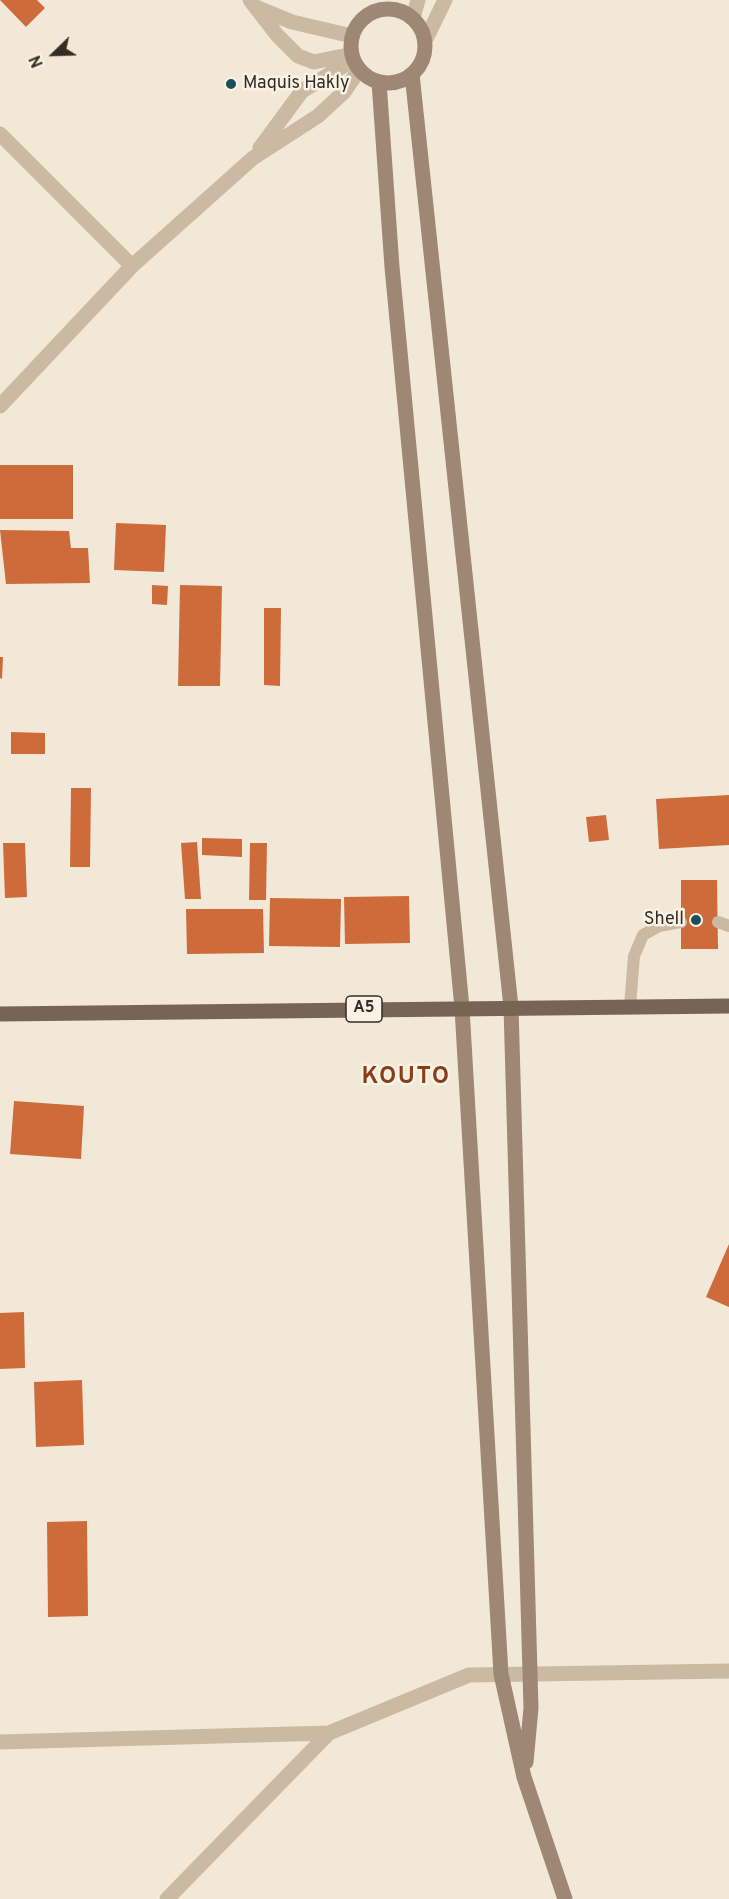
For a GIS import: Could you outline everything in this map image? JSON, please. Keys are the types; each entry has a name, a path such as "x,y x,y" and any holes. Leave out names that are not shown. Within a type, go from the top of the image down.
{"main road":[{"path":"377,5 406,10 421,28 425,40 424,53 412,74 402,81 379,82 354,61 352,36 357,24 377,5"},
{"path":"412,74 511,1007 531,1708 524,1777"},
{"path":"379,82 392,267 462,1008 501,1674 524,1777 565,1899"},
{"name":"A5","path":"0,1014 729,1006"}],"street":[{"path":"406,10 418,0"},
{"path":"425,40 445,0"},
{"path":"254,4 303,26 352,36"},
{"path":"254,4 277,35 303,59 314,62 354,61"},
{"path":"253,158 302,92 354,61"},
{"path":"0,406 132,266 253,158 318,116 344,92 354,61"},
{"path":"0,134 132,266"},
{"path":"0,1742 329,1733 469,1675 729,1671"},
{"path":"167,1899 329,1733"}],"lane":[{"path":"630,1006 634,956 643,935 659,926 681,922"}],"building":[{"path":"0,0 37,0 45,8 26,27"},
{"path":"0,465 73,465 73,519 0,519"},
{"path":"116,523 166,525 164,572 114,570"},
{"path":"0,530 69,531 71,548 88,548 90,583 6,584"},
{"path":"152,585 168,586 167,605 152,604"},
{"path":"180,585 222,586 220,686 178,686"},
{"path":"264,608 281,608 280,686 264,685"},
{"path":"0,657 3,657 2,679 0,678"},
{"path":"11,732 45,733 45,754 11,754"},
{"path":"71,788 91,788 90,867 70,867"},
{"path":"729,795 729,845 659,849 656,799"},
{"path":"606,815 609,840 589,842 586,817"},
{"path":"202,838 242,839 242,857 202,855"},
{"path":"197,842 201,899 185,899 181,843"},
{"path":"3,843 25,843 27,897 5,898"},
{"path":"250,843 267,843 266,900 249,900"},
{"path":"681,880 717,880 718,949 681,949"},
{"path":"409,896 410,943 345,944 344,897"},
{"path":"270,898 341,899 340,947 269,946"},
{"path":"186,909 263,909 264,953 187,954"},
{"path":"14,1101 84,1106 81,1159 10,1154"},
{"path":"729,1244 729,1307 706,1297"},
{"path":"24,1312 25,1368 0,1369 0,1313"},
{"path":"82,1380 84,1445 36,1447 34,1382"},
{"path":"87,1521 88,1616 48,1617 47,1522"}],"place":[{"name":"Maquis Hakly","path":"231,84"},
{"name":"Shell","path":"696,920"}],"district":[{"name":"KOUTO","path":"406,1078"}]}
